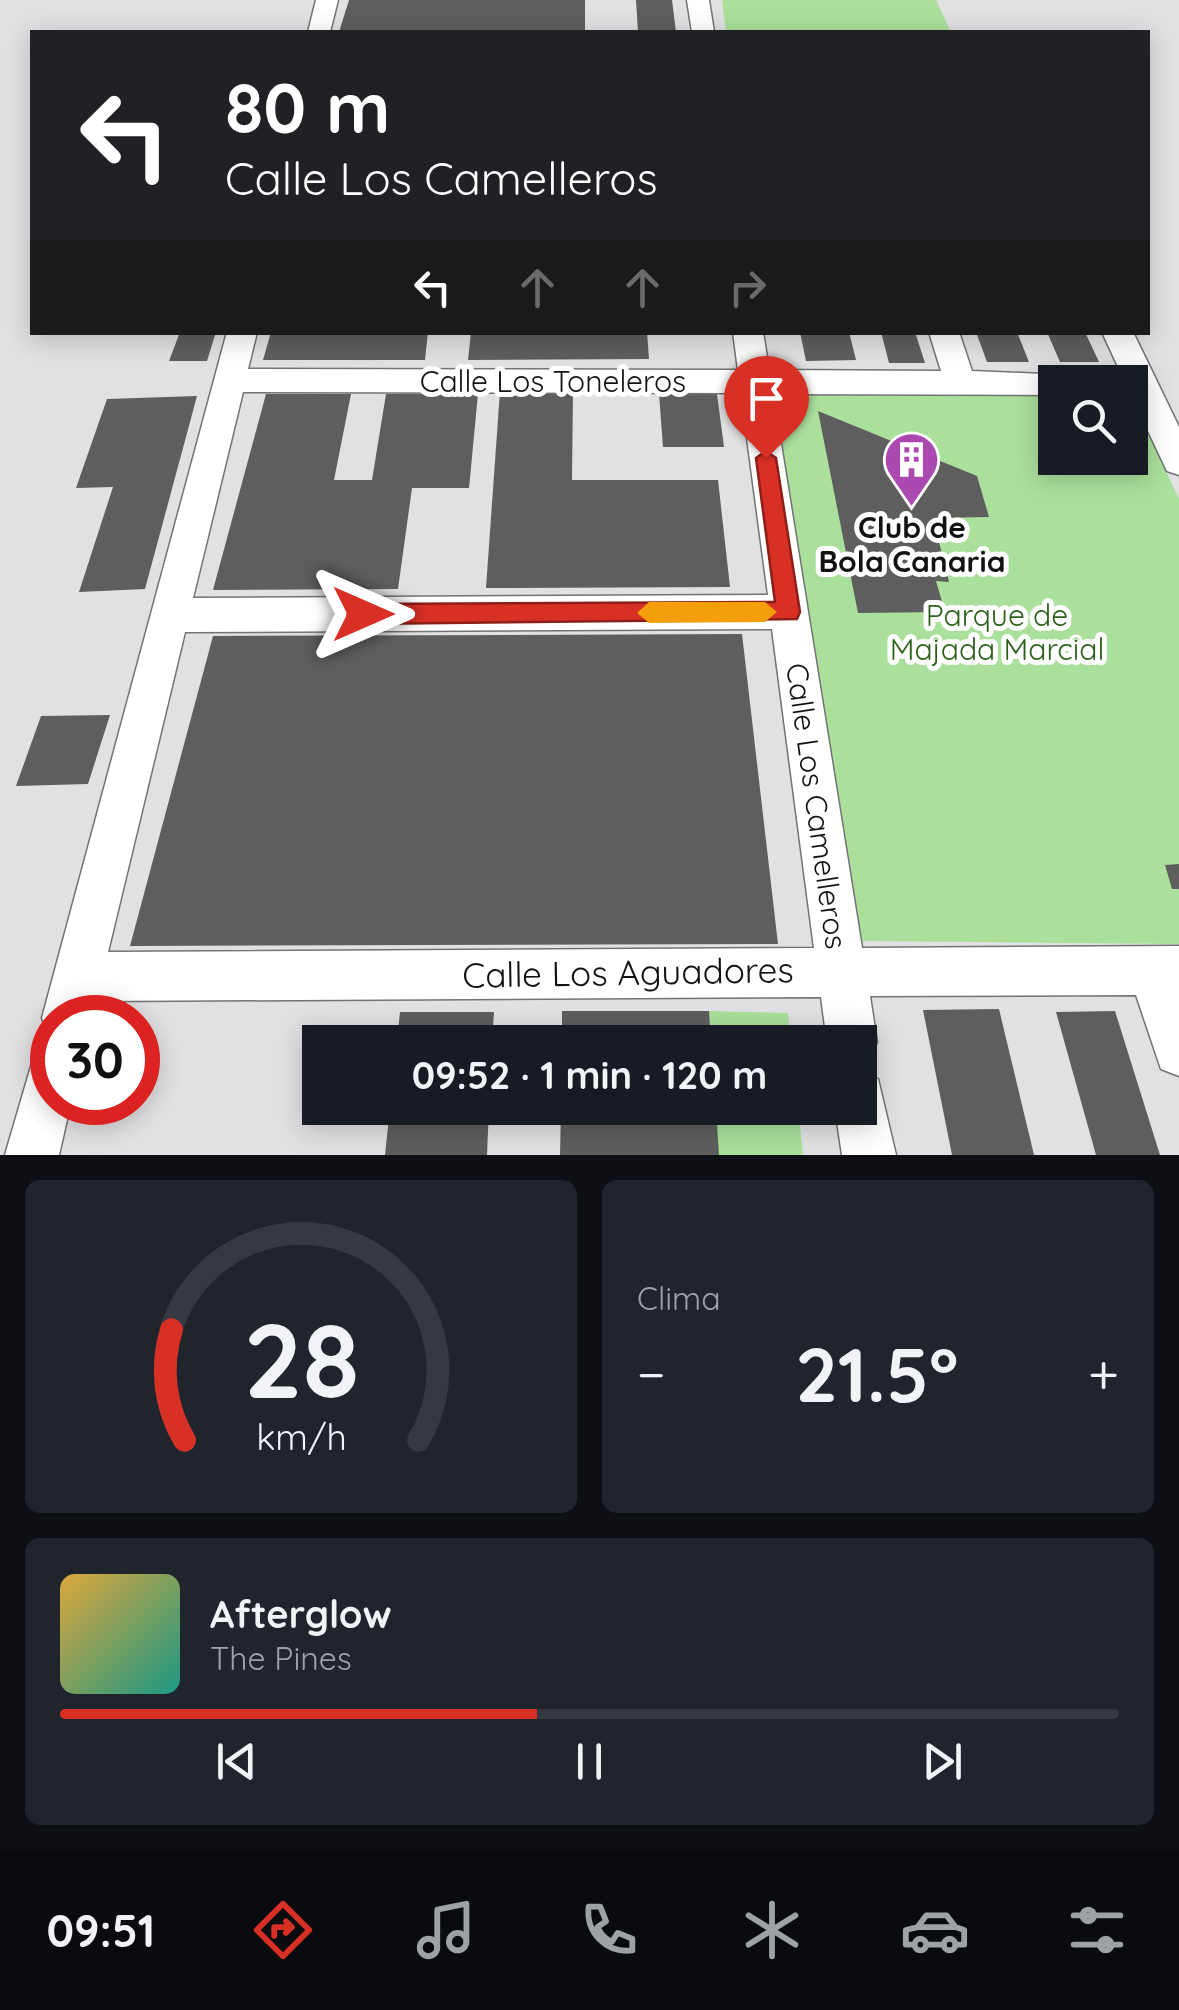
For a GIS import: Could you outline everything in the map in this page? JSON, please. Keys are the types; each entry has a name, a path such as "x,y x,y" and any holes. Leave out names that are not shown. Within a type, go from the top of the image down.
{"street":[{"path":"320,30 328,0"},
{"path":"698,0 703,30"},
{"path":"73,995 241,335"},
{"name":"Calle Los Camelleros","path":"748,335 849,1025"},
{"path":"945,335 960,382"},
{"path":"1118,335 1129,365"},
{"name":"Calle Los Toneleros","path":"230,380 1038,383"},
{"path":"1148,405 1179,462"},
{"path":"170,615 788,612"},
{"name":"Calle Los Aguadores","path":"129,995 841,970 1166,970"},
{"path":"1166,970 1179,1051"},
{"path":"32,1155 39,1125"},
{"path":"864,1125 868,1155"}],"green space":[{"path":"722,0 936,0 950,30 726,30"},
{"name":"Parque de Majada Marcial","path":"1038,395 1038,475 1148,475 1148,433 1179,499 1179,944 862,941 774,396"},
{"path":"709,1011 788,1013 789,1025 709,1025"},
{"path":"715,1125 800,1125 803,1155 717,1155"}],"building":[{"path":"349,0 585,0 585,30 340,30"},
{"path":"636,0 672,0 676,30 638,30"},
{"path":"179,335 215,335 207,361 169,361"},
{"path":"270,335 428,335 425,360 263,360"},
{"path":"471,335 647,335 649,359 468,360"},
{"path":"801,335 850,335 856,360 806,361"},
{"path":"882,335 916,335 925,363 889,363"},
{"path":"977,335 1018,335 1029,362 987,362"},
{"path":"1048,335 1086,335 1099,362 1060,362"},
{"path":"573,390 572,480 718,480 730,587 486,588 500,391"},
{"path":"266,394 351,394 334,480 372,480 386,394 478,394 469,488 412,488 398,589 213,590"},
{"path":"659,394 717,394 724,447 663,447"},
{"path":"197,396 145,589 79,592 113,487 76,488 107,399"},
{"name":"Club de Bola Canaria","path":"818,411 977,476 989,517 933,518 949,582 936,581 945,612 858,613"},
{"path":"742,634 778,944 130,946 213,636"},
{"path":"110,715 88,784 16,786 41,716"},
{"path":"1179,864 1179,889 1172,889 1165,865"},
{"path":"999,1009 1034,1155 952,1155 923,1010"},
{"path":"562,1011 709,1011 710,1025 562,1025"},
{"path":"1115,1011 1160,1155 1096,1155 1056,1012"},
{"path":"400,1012 494,1012 493,1025 399,1025"},
{"path":"388,1125 488,1125 487,1155 385,1155"},
{"path":"561,1125 717,1125 719,1155 560,1155"}],"slow traffic":[{"path":"649,613 765,612"}],"place":[{"name":"Club de Bola Canaria","path":"912,508"}],"route":[{"path":"363,614 788,612 766,458"}]}
